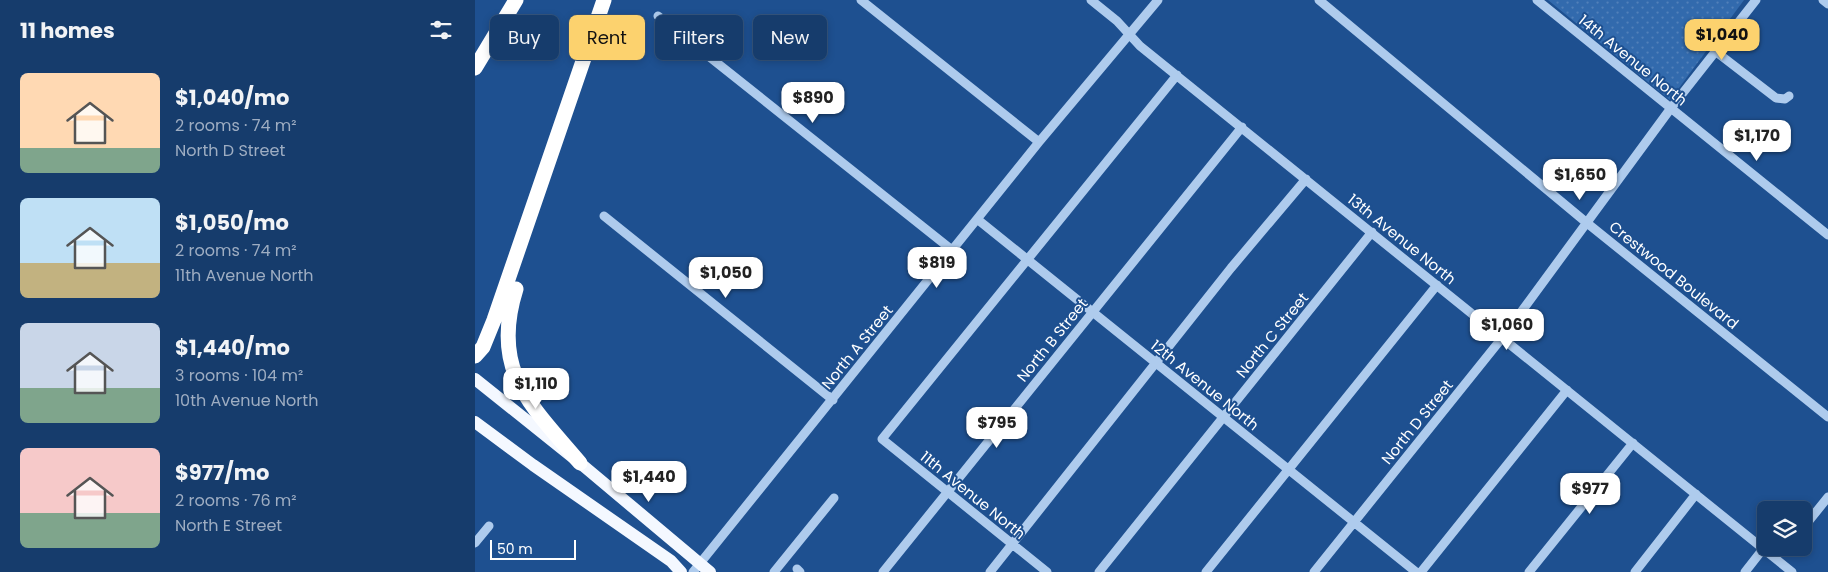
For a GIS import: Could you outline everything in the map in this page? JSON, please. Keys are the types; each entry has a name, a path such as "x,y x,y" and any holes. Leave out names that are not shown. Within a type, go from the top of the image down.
{"highway":[{"path":"475,68 516,0"},
{"path":"475,356 483,347 489,335 604,0"},
{"path":"530,219 522,270 508,318 507,344 509,359 518,383 529,402 580,463"}],"main road":[{"path":"475,379 580,463 696,568 710,572"},
{"path":"475,422 533,465 671,561 681,572"}],"street":[{"path":"861,0 1039,142"},
{"name":"13th Avenue North","path":"1091,0 1117,21 1128,35 1177,75 1757,542"},
{"name":"North A Street","path":"696,568 1039,142 1158,0"},
{"name":"Crestwood Boulevard","path":"1319,0 1587,222 1828,417"},
{"name":"14th Avenue North","path":"1537,0 1828,235"},
{"name":"North D Street","path":"1314,572 1502,338 1671,108 1756,0"},
{"path":"1823,0 1828,4"},
{"path":"1715,51 1776,98 1785,99 1789,96"},
{"path":"713,60 952,250"},
{"path":"1026,259 1177,75"},
{"name":"North B Street","path":"886,569 1242,127"},
{"path":"990,572 1231,268 1306,179"},
{"path":"604,216 833,400"},
{"name":"12th Avenue North","path":"977,220 1416,572"},
{"name":"North C Street","path":"1099,572 1372,232"},
{"name":"11th Avenue North","path":"1026,259 882,439 1047,572"},
{"path":"1206,572 1437,285"},
{"path":"1421,572 1567,390"},
{"path":"1529,572 1633,443"},
{"path":"1635,572 1696,494"},
{"path":"1812,517 1828,497"},
{"path":"774,572 834,498"},
{"path":"475,543 489,526"},
{"path":"1745,572 1758,556"},
{"name":"13th Avenue North","path":"1774,556 1792,572"},
{"path":"886,569 896,571"}],"shaded area":[{"path":"1548,0 1744,0 1670,100"}]}
